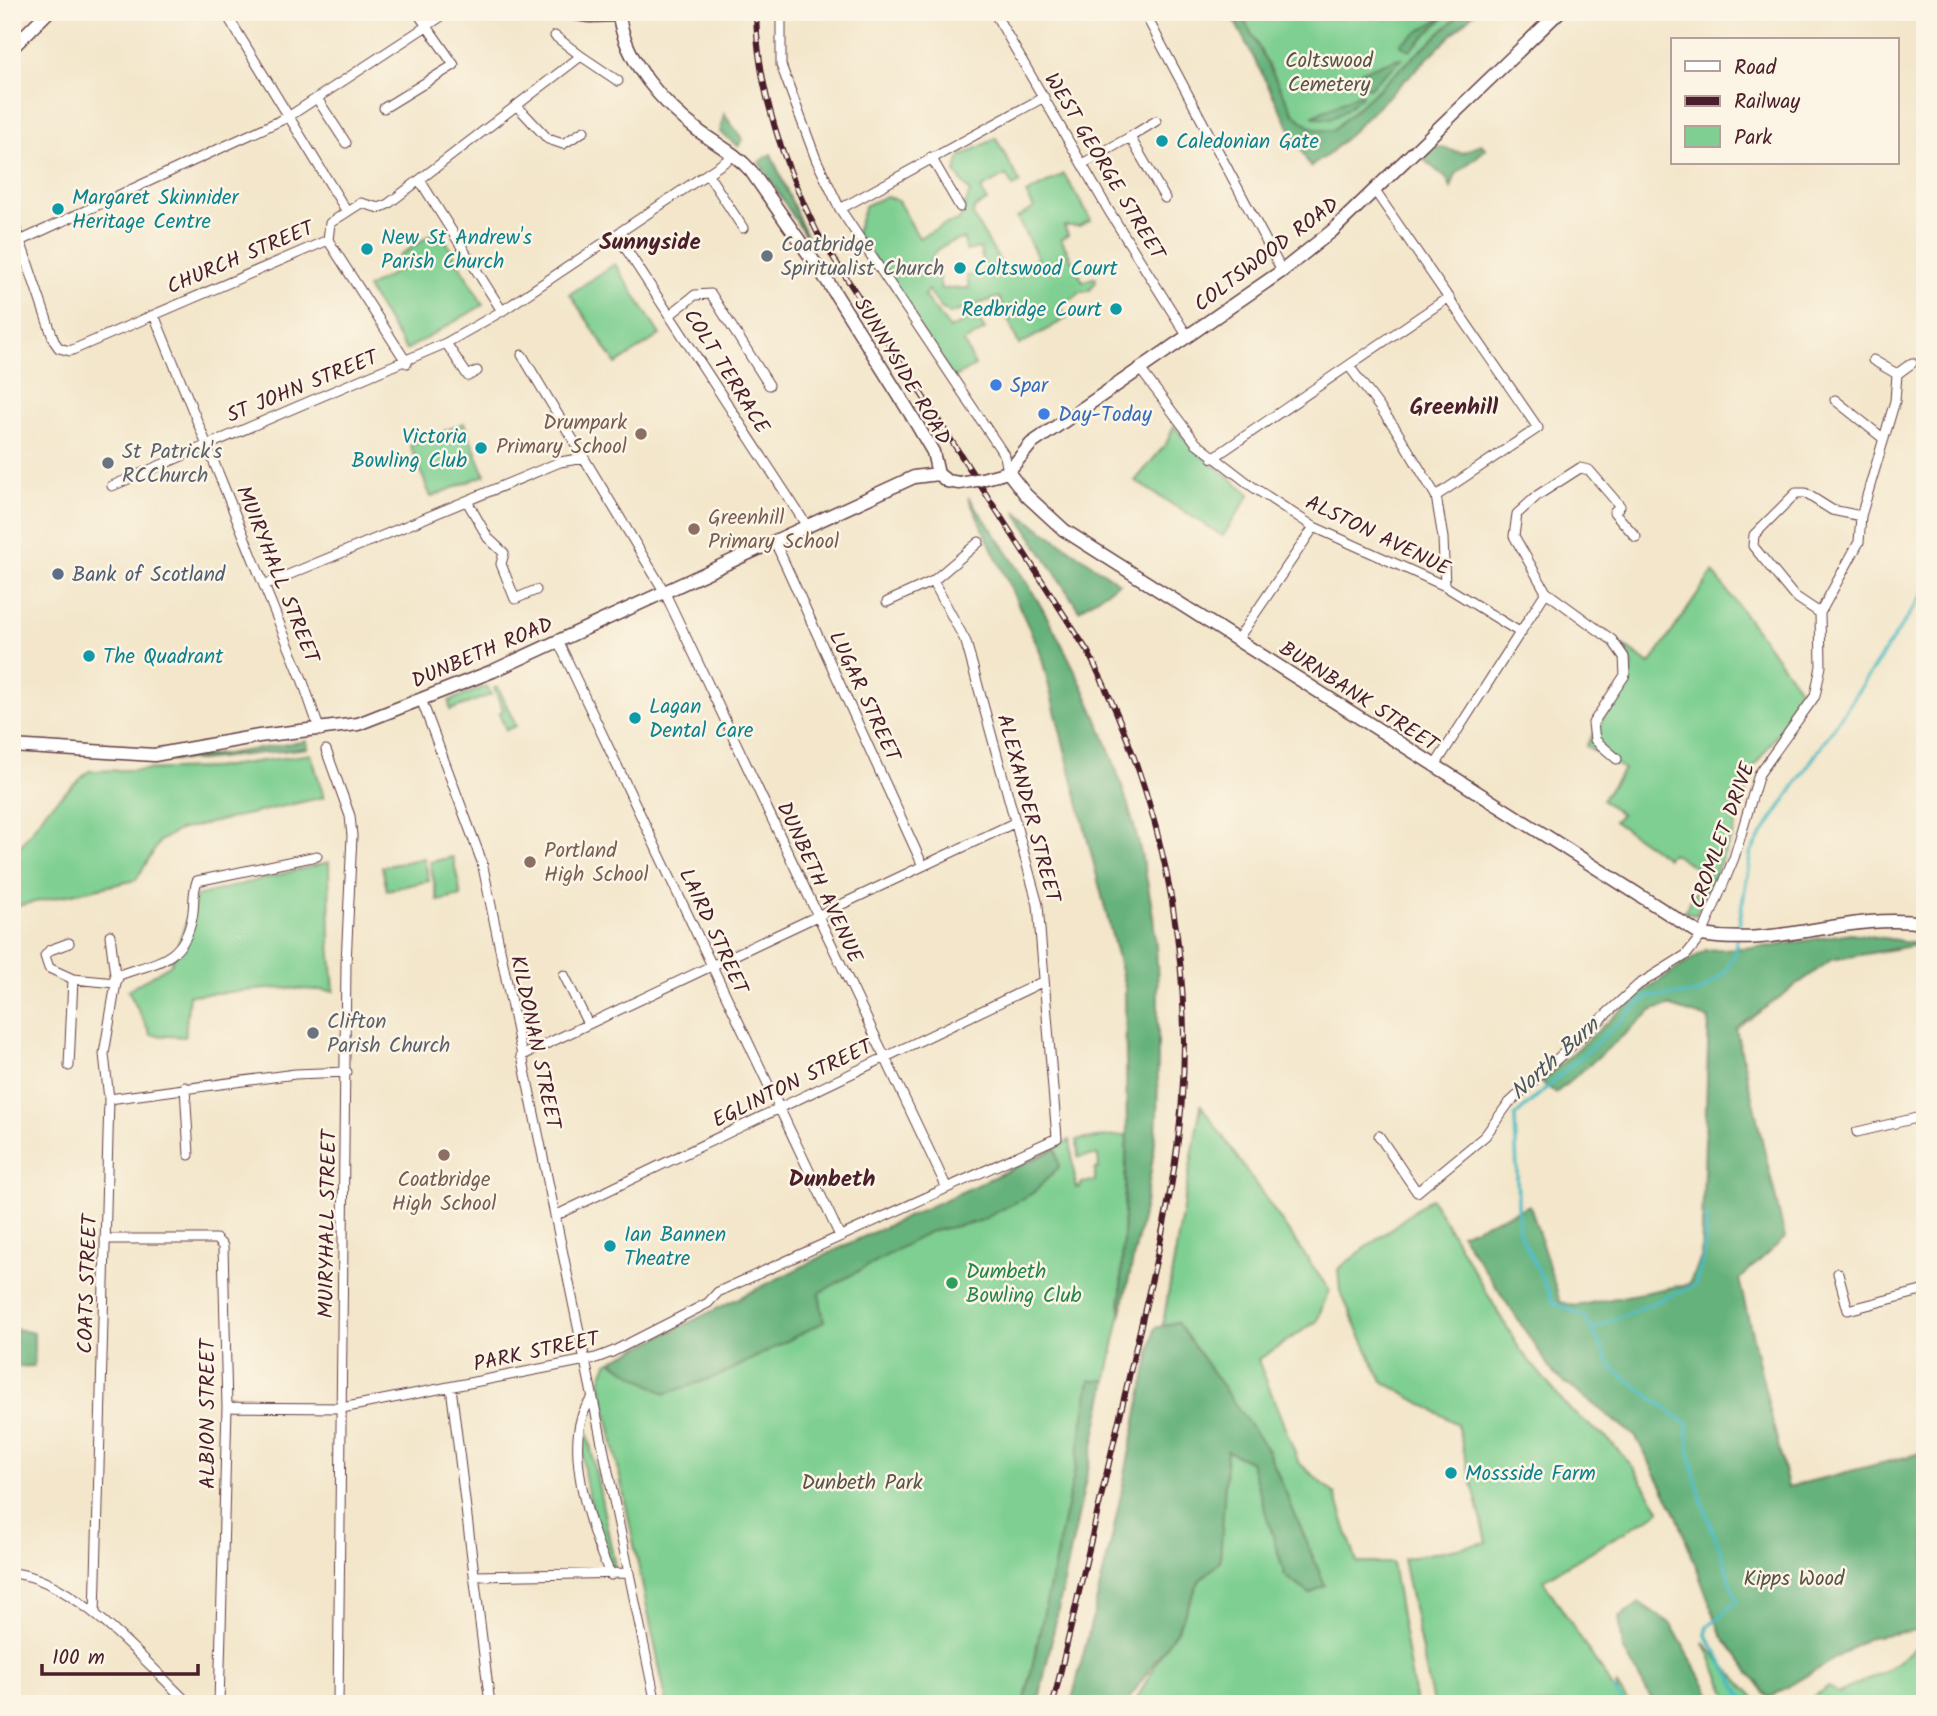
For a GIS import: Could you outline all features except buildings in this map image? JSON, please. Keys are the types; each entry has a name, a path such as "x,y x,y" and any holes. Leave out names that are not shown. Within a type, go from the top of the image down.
{"main road":[{"path":"12,48 48,12"},
{"name":"SUNNYSIDE ROAD","path":"563,12 590,16 619,15 626,44 659,94 684,119 736,155 751,171 828,282 933,452 938,474 947,481 959,483 1008,472"},
{"name":"COLTSWOOD ROAD","path":"1008,472 1031,444 1282,271 1375,191 1559,12"},
{"name":"BURNBANK STREET","path":"1008,472 1026,495 1064,530 1702,935"},
{"name":"DUNBETH ROAD","path":"12,746 146,755 259,736 320,731 358,724 494,671 914,477 938,474"},
{"path":"1702,935 1736,940 1787,936 1842,924 1903,920 1925,923"}],"street":[{"path":"225,12 347,212 365,202 383,207 421,182 581,56"},
{"path":"384,108 454,65 417,12"},
{"path":"781,12 781,65 816,159 840,209 1005,456 1008,472"},
{"name":"WEST GEORGE STREET","path":"994,12 1082,164 1188,337"},
{"path":"1144,12 1282,271"},
{"path":"12,217 22,240 288,117 318,100 445,14"},
{"path":"555,36 618,81"},
{"path":"840,209 1044,97"},
{"path":"318,100 346,143"},
{"path":"517,106 548,139 563,144 584,131"},
{"path":"1082,164 1156,121"},
{"path":"1130,137 1165,198"},
{"name":"ST JOHN STREET","path":"112,486 206,444 407,363 446,343 502,311 709,176 736,155"},
{"path":"931,157 960,207"},
{"path":"709,176 743,228"},
{"path":"421,182 502,311"},
{"path":"1375,191 1538,428 1436,496"},
{"name":"CHURCH STREET","path":"22,240 54,341 59,348 70,351 328,240 330,223 347,212"},
{"name":"COLT TERRACE","path":"617,235 807,526"},
{"path":"328,240 407,363"},
{"path":"671,314 695,295 711,294 769,385"},
{"path":"1213,458 1449,297"},
{"name":"MUIRYHALL STREET","path":"154,314 320,731"},
{"path":"446,343 468,376 477,371"},
{"name":"DUNBETH AVENUE","path":"522,355 664,591 946,1186"},
{"path":"1873,360 1897,373 1912,363"},
{"path":"1349,366 1395,428 1436,496 1443,538 1445,586"},
{"name":"ALSTON AVENUE","path":"1140,369 1182,427 1213,458 1314,527 1445,586 1521,633"},
{"name":"CROMLET DRIVE","path":"1702,935 1734,858 1759,774 1815,696 1821,666 1820,613 1859,542 1861,516 1895,401 1897,373"},
{"path":"1835,400 1884,439"},
{"path":"264,586 560,462 584,458"},
{"path":"1617,759 1595,740 1593,723 1625,675 1624,657 1612,640 1546,592 1514,536 1517,514 1538,495 1580,468 1589,470 1620,506 1614,512 1636,537"},
{"path":"1820,613 1793,595 1753,546 1754,535 1796,493 1805,493 1832,510 1861,516"},
{"path":"468,502 488,538 504,553 501,564 515,599 536,590"},
{"path":"1237,640 1314,527"},
{"name":"LUGAR STREET","path":"775,542 923,866"},
{"path":"887,602 933,581 979,542"},
{"name":"ALEXANDER STREET","path":"933,581 966,642 1038,905 1057,1138"},
{"path":"1434,767 1546,592"},
{"name":"LAIRD STREET","path":"558,641 840,1236"},
{"name":"KILDONAN STREET","path":"421,699 482,862 656,1704"},
{"name":"MUIRYHALL STREET","path":"326,750 350,816 352,836 346,963 347,1072 338,1704"},
{"path":"521,1056 1016,822"},
{"path":"69,943 50,950 45,956 49,968 73,979 116,983 119,975 156,966 172,955 185,939 192,921 193,892 197,881 317,856"},
{"name":"COATS STREET","path":"95,1614 109,1099 104,1054 116,983 110,935"},
{"path":"1379,1136 1417,1192 1485,1136 1508,1104 1638,985 1686,955 1702,935"},
{"path":"564,975 588,1024"},
{"path":"69,1066 73,979"},
{"name":"EGLINTON STREET","path":"555,1216 774,1114 779,1107 1044,981"},
{"path":"109,1099 295,1074 347,1072"},
{"path":"185,1087 189,1154"},
{"path":"1857,1132 1925,1116"},
{"name":"PARK STREET","path":"227,1408 341,1408 584,1360 612,1352 708,1303 718,1292 946,1186 1057,1138"},
{"name":"ALBION STREET","path":"106,1239 221,1241 224,1265 227,1408 219,1704"},
{"path":"1838,1273 1848,1310 1925,1290"},
{"path":"451,1387 489,1704"},
{"path":"592,1399 581,1416 576,1444 590,1511 611,1575"},
{"path":"12,1573 43,1579 95,1614 189,1704"},
{"path":"474,1576 629,1573"}],"green space":[{"path":"1230,12 1240,12 1293,112 1310,127 1333,130 1463,12 1475,12 1329,154 1310,167"},
{"name":"Coltswood Cemetery","path":"1232,12 1473,12 1311,167"},
{"path":"1450,12 1410,50 1402,46 1401,43"},
{"path":"1402,59 1369,88 1363,86 1357,73"},
{"path":"1361,93 1362,96 1333,117 1320,119 1313,116"},
{"path":"724,114 743,140 738,146 720,132"},
{"path":"996,138 1020,183 1013,187 1006,175 981,189 987,201 974,208 973,216 1008,275 1038,258 1017,218 1034,208 1026,194 1064,174 1091,220 1079,226 1064,226 1068,235 1061,239 1083,282 1095,277 1096,282 1089,291 1080,292 1074,298 1059,303 1067,318 1019,345 999,297 950,314 940,307 928,290 924,296 950,329 976,315 985,330 964,342 975,366 953,378 856,233 865,206 886,196 898,201 919,238 946,224 959,221 970,192 955,172 960,157","holes":["964,239 966,251 980,248 985,272 967,276 969,288 941,289 936,264 926,273 934,254 943,246"]},
{"path":"1481,144 1486,149 1456,174 1451,188 1447,179 1423,159 1437,147 1463,153"},
{"path":"771,154 808,240 759,162"},
{"path":"439,229 483,305 406,350 367,288 404,267 399,256"},
{"path":"615,264 660,335 616,364 570,294"},
{"path":"464,423 485,475 431,497 410,445"},
{"path":"1174,426 1192,447 1250,494 1223,536 1135,481 1166,444"},
{"path":"968,497 1031,589 1084,690 1125,795 1151,903 1158,977 1156,1130 1144,1207 1120,1317 1127,1135 1125,987 1040,651"},
{"path":"1015,511 1119,583 1079,610"},
{"path":"1713,572 1800,689 1808,692 1753,768 1732,837 1696,915 1684,912 1706,873 1671,853 1667,858 1614,821 1621,814 1602,800 1624,769 1586,746 1630,674 1633,665 1624,646 1650,664"},
{"path":"487,686 491,695 450,710 449,701"},
{"path":"498,687 516,726 506,730 499,714 503,710 494,688"},
{"path":"307,741 308,748 199,760 147,760 226,754"},
{"path":"311,754 324,797 179,830 160,841 136,880 12,907 12,858 47,809 89,771 213,768"},
{"path":"453,857 461,896 438,901 430,862"},
{"path":"424,858 429,881 387,890 382,867"},
{"path":"329,862 330,943 334,991 281,988 189,995 185,1037 151,1035 128,990 171,964 196,896"},
{"name":"Kipps Wood","path":"1850,933 1923,944 1831,960 1736,1029 1785,1238 1739,1279 1788,1487 1925,1452 1925,1629 1871,1637 1769,1698 1721,1634 1676,1513 1636,1437 1554,1374 1461,1234 1530,1205 1560,1302 1575,1306 1689,1284 1701,1258 1709,1019 1668,1006 1653,1010 1556,1093 1541,1082 1639,994 1706,950 1775,946"},
{"path":"1201,1105 1329,1290 1317,1321 1258,1360 1299,1463 1335,1494 1357,1563 1392,1563 1416,1704 1134,1704 1175,1629 1160,1341"},
{"name":"Dunbeth Park","path":"1127,1135 1120,1317 1038,1704 667,1704 600,1380 607,1363 1070,1140 1076,1188 1081,1187 1081,1183 1095,1181 1095,1169 1099,1168 1098,1155 1078,1157 1077,1140"},
{"path":"1056,1149 1059,1167 1033,1193 980,1221 929,1232 819,1293 824,1322 721,1375 665,1394 611,1361 850,1243"},
{"path":"1431,1198 1521,1351 1571,1411 1610,1441 1633,1467 1660,1511 1543,1580 1618,1696 1616,1684 1629,1704 1433,1704 1403,1559 1487,1542 1457,1424 1382,1381 1340,1291 1338,1269"},
{"path":"1177,1322 1268,1451 1325,1585 1310,1594 1285,1576 1250,1461 1227,1451 1220,1562 1200,1580 1177,1630 1126,1703 1071,1704 1112,1538 1155,1328"},
{"path":"12,1328 34,1333 34,1366 12,1367"},
{"path":"1090,1380 1107,1380 1038,1704 1024,1704 1075,1469"},
{"path":"585,1420 615,1567 609,1564 588,1493 583,1456"},
{"path":"1640,1603 1671,1624 1716,1704 1654,1704 1623,1649 1619,1617"},
{"path":"1925,1640 1925,1704 1803,1704 1828,1687 1839,1693 1887,1670"},
{"path":"1704,1643 1760,1704 1732,1704"}],"waterway":[{"name":"North Burn","path":"1747,1704 1706,1634 1708,1627 1737,1601 1699,1490 1687,1424 1614,1370 1584,1316 1554,1303 1519,1232 1515,1116 1647,997 1700,993 1724,973 1734,956 1751,851 1925,591"},
{"path":"1592,1329 1695,1285 1703,1259 1707,1217"},
{"path":"1614,1690 1623,1704"}],"railway":[{"path":"756,12 761,70 767,98 794,181 818,234 1088,652 1116,712 1140,775 1159,838 1172,903 1181,969 1184,1036 1182,1102 1174,1169 1153,1275 1053,1704"}],"place":[{"name":"Caledonian Gate","path":"1162,141"},
{"name":"Margaret Skinnider Heritage Centre","path":"58,209"},
{"name":"New St Andrew's Parish Church","path":"367,249"},
{"name":"Coatbridge Spiritualist Church","path":"767,256"},
{"name":"Coltswood Court","path":"960,268"},
{"name":"Redbridge Court","path":"1116,309"},
{"name":"Spar","path":"996,385"},
{"name":"Day-Today","path":"1044,414"},
{"name":"Drumpark Primary School","path":"641,434"},
{"name":"Victoria Bowling Club","path":"481,448"},
{"name":"St Patrick's RCChurch","path":"108,463"},
{"name":"Greenhill Primary School","path":"694,529"},
{"name":"Bank of Scotland","path":"58,574"},
{"name":"The Quadrant","path":"89,656"},
{"name":"Lagan Dental Care","path":"635,718"},
{"name":"Portland High School","path":"530,862"},
{"name":"Clifton Parish Church","path":"313,1033"},
{"name":"Coatbridge High School","path":"444,1155"},
{"name":"Ian Bannen Theatre","path":"610,1246"},
{"name":"Dumbeth Bowling Club","path":"952,1283"},
{"name":"Mossside Farm","path":"1451,1473"}],"district":[{"name":"Sunnyside","path":"650,241"},
{"name":"Greenhill","path":"1454,406"},
{"name":"Dunbeth","path":"832,1178"}]}
